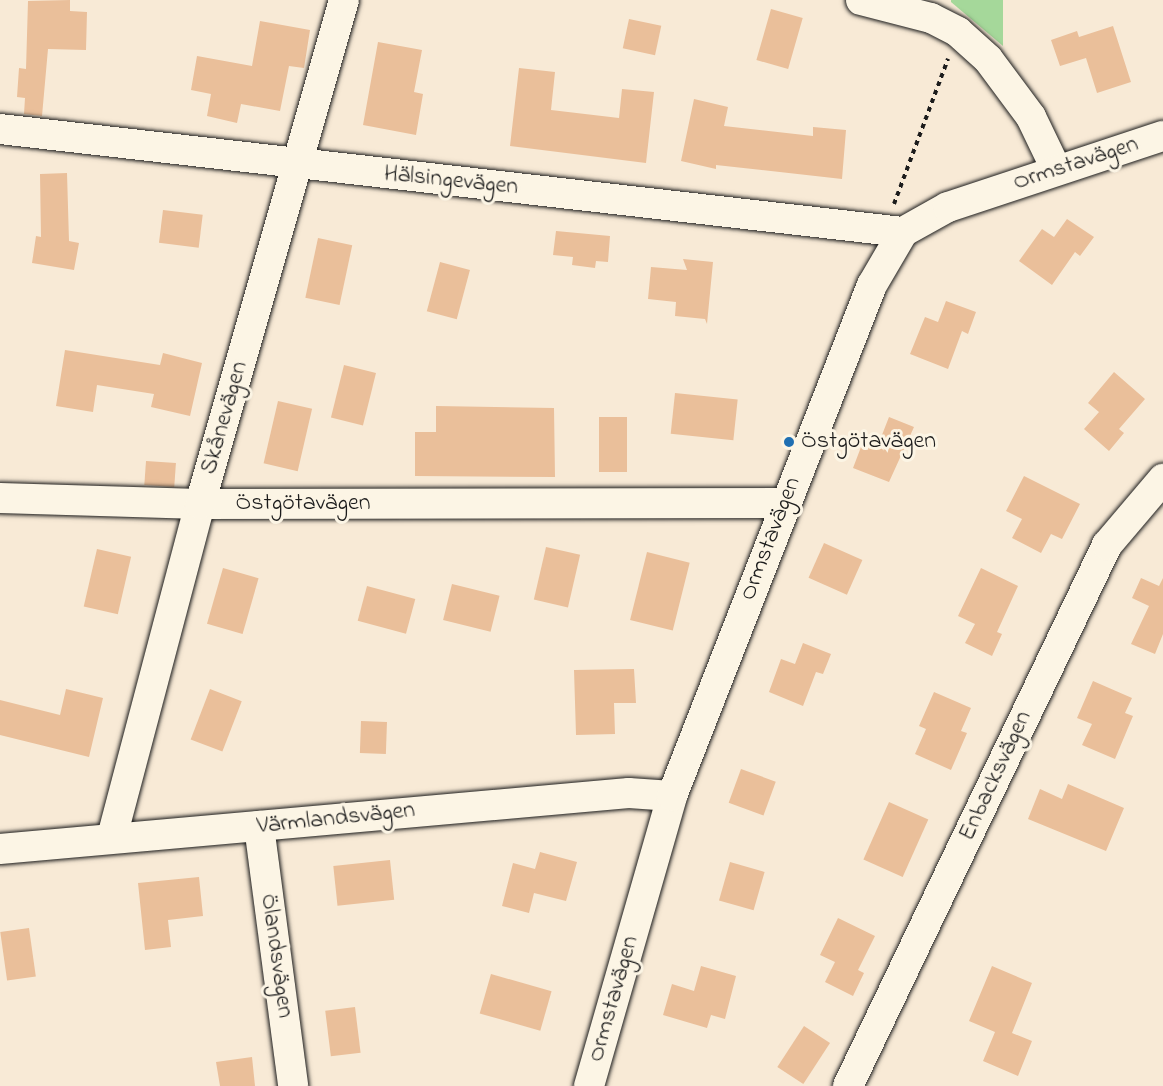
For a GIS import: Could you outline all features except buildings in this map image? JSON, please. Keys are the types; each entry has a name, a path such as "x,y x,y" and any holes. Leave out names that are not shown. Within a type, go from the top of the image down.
{"street":[{"name":"Skånevägen","path":"112,837 200,504 344,0"},
{"path":"861,0 931,18 957,32 988,58 1031,117 1056,169"},
{"name":"Hälsingevägen","path":"0,129 894,231"},
{"name":"Ormstavägen","path":"589,1086 672,796 894,231 948,207 1056,169 1163,136"},
{"name":"Enbacksvägen","path":"848,1086 1091,574 1107,545 1163,479"},
{"name":"Östgötavägen","path":"0,498 200,504 786,503"},
{"name":"Värmlandsvägen","path":"0,849 112,837 629,793 672,796"},
{"name":"Ölandsvägen","path":"259,826 293,1086"}],"path":[{"path":"894,231 957,32"}],"green space":[{"path":"951,0 1003,0 1003,46 951,2"}],"place":[{"name":"Östgötavägen","path":"789,442"}]}
